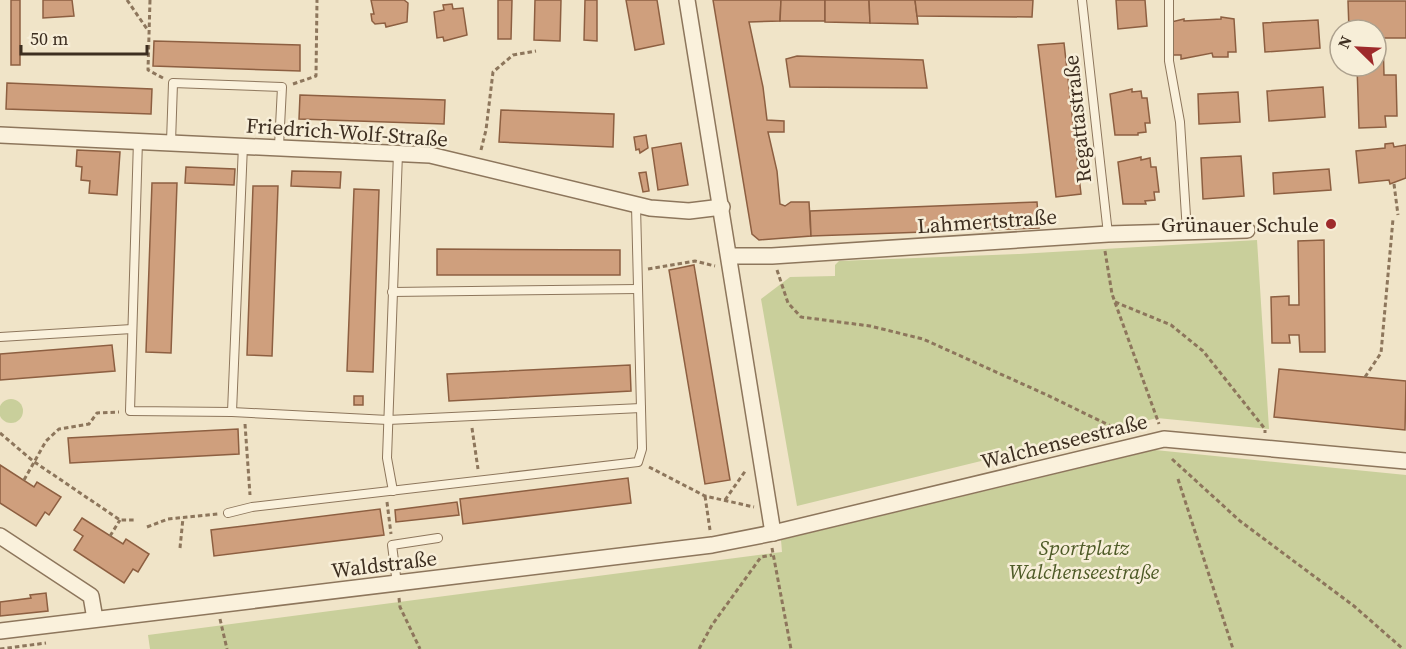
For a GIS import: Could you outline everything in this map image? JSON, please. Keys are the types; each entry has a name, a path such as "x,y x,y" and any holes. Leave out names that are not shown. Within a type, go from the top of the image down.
{"street":[{"path":"687,0 773,533"},
{"name":"Friedrich-Wolf-Straße","path":"0,135 279,146 430,155 636,206 688,211 722,207"},
{"name":"Lahmertstraße","path":"730,260 1108,234 1248,230"},
{"name":"Walchenseestraße","path":"773,533 1143,442 1164,439 1265,446 1406,461"},
{"name":"Waldstraße","path":"0,631 712,545 773,533"},
{"path":"0,536 91,596 95,619"}],"lane":[{"name":"Regattastraße","path":"1082,0 1108,234"},
{"path":"1169,0 1169,61 1180,122 1187,232"},
{"path":"171,142 173,83 282,87 279,146"},
{"path":"138,140 130,411 232,412 388,420 641,408"},
{"path":"232,412 243,145"},
{"path":"389,491 388,420 398,153"},
{"path":"228,513 252,507 638,462 642,449 636,206"},
{"path":"392,292 638,289"},
{"path":"0,337 132,329"},
{"path":"397,584 393,545 438,538"}],"path":[{"path":"126,0 148,31"},
{"path":"150,0 148,70 173,83"},
{"path":"282,87 316,76 317,0"},
{"path":"481,150 486,130 493,72 513,55 536,51"},
{"path":"1394,184 1398,215"},
{"path":"1365,377 1381,353 1393,219"},
{"path":"1108,234 1104,254 1115,302 1137,358 1164,439"},
{"path":"772,256 788,303 801,316 870,326 923,339 1047,395 1143,442"},
{"path":"637,270 695,261 712,266 730,260"},
{"path":"1115,302 1171,325 1203,351 1265,429 1265,446"},
{"path":"24,480 46,441 60,429 89,424 97,413 130,411"},
{"path":"244,413 246,480 252,507"},
{"path":"470,417 479,479"},
{"path":"0,434 33,461 120,520 134,520"},
{"path":"1172,459 1239,521 1354,606 1403,649"},
{"path":"638,462 705,496 753,507 768,504"},
{"path":"725,501 748,467"},
{"path":"1178,479 1233,649"},
{"path":"389,491 393,545"},
{"path":"705,496 712,545"},
{"path":"147,527 168,519 228,513"},
{"path":"180,548 183,518"},
{"path":"110,536 120,520"},
{"path":"773,533 772,555 790,649"},
{"path":"699,649 712,625 761,557 772,555"},
{"path":"397,584 400,607 420,649"},
{"path":"217,606 227,649"},
{"path":"0,649 52,642"}],"green space":[{"path":"1257,240 1269,429 1157,418 797,506 761,299 790,277 835,276 835,265 839,261 1019,254"},
{"path":"11,399 16,400 22,406 22,416 16,422 11,423 6,422 0,416 -1,411 0,406 6,400"},
{"name":"Sportplatz Walchenseestraße","path":"1155,450 1406,475 1406,649 150,649 148,635 782,552 781,540"}],"building":[{"path":"11,0 20,0 20,65 11,65"},
{"path":"43,0 72,0 74,16 43,18"},
{"path":"371,0 404,0 408,3 407,22 386,27 385,23 375,24 372,21 371,14 374,14"},
{"path":"498,0 512,0 511,39 498,39"},
{"path":"535,0 561,0 560,41 534,40"},
{"path":"585,0 597,0 597,41 584,40"},
{"path":"626,0 657,0 664,44 635,50"},
{"path":"713,0 781,0 780,21 749,22 763,87 767,120 784,121 784,132 768,132 777,171 780,204 785,206 791,202 809,202 811,236 759,240 752,234"},
{"path":"781,0 825,0 825,21 780,21"},
{"path":"825,0 869,0 870,23 825,22"},
{"path":"869,0 915,0 918,24 870,23"},
{"path":"915,0 1033,0 1032,17 917,16"},
{"path":"1116,0 1145,0 1147,26 1118,29"},
{"path":"1348,1 1406,1 1406,38 1388,38 1388,18 1349,18"},
{"path":"452,4 453,9 463,8 467,35 444,41 443,37 437,38 434,12 444,10 443,5"},
{"path":"1221,17 1234,19 1236,52 1228,52 1228,57 1213,57 1212,53 1181,59 1181,55 1172,55 1171,22 1184,19 1184,21 1221,19"},
{"path":"1318,20 1320,48 1265,52 1263,23"},
{"path":"154,41 300,45 300,71 153,66"},
{"path":"1064,43 1081,194 1056,197 1038,45"},
{"path":"797,56 923,60 927,88 790,87 786,59"},
{"path":"1388,75 1396,75 1397,116 1385,116 1386,127 1359,128 1357,78 1388,78"},
{"path":"7,83 152,89 151,114 6,109"},
{"path":"1323,87 1325,117 1269,121 1267,91"},
{"path":"1132,89 1132,92 1141,91 1142,98 1147,98 1150,123 1145,123 1146,132 1138,133 1138,135 1115,135 1110,94"},
{"path":"1238,92 1240,122 1199,124 1198,94"},
{"path":"300,95 445,100 444,124 299,119"},
{"path":"501,110 614,114 613,147 499,142"},
{"path":"646,135 648,148 640,153 639,149 636,150 634,137"},
{"path":"681,143 688,185 658,190 652,148"},
{"path":"1393,143 1394,147 1406,145 1406,178 1390,184 1389,180 1359,183 1356,151 1385,148 1385,144"},
{"path":"77,150 120,152 117,195 89,193 90,181 81,180 82,167 76,166"},
{"path":"1241,156 1244,196 1203,199 1201,158"},
{"path":"1141,157 1141,160 1150,158 1151,167 1156,167 1159,192 1154,192 1155,200 1145,201 1146,204 1123,204 1118,162"},
{"path":"186,167 235,169 234,185 185,183"},
{"path":"1329,169 1331,190 1274,194 1273,173"},
{"path":"292,171 341,172 340,188 291,186"},
{"path":"646,172 649,191 643,192 639,173"},
{"path":"152,183 177,183 171,353 146,352"},
{"path":"253,186 278,186 272,356 247,355"},
{"path":"354,189 379,190 373,372 347,371"},
{"path":"1037,202 1039,228 811,236 810,211"},
{"path":"1324,240 1325,352 1300,352 1299,335 1289,335 1290,343 1272,343 1271,297 1289,296 1289,305 1299,305 1298,241"},
{"path":"437,249 620,250 620,275 437,275"},
{"path":"694,265 730,480 705,484 669,270"},
{"path":"112,345 115,371 0,380 0,354"},
{"path":"630,365 631,391 449,401 447,374"},
{"path":"1279,369 1406,381 1405,430 1274,417"},
{"path":"354,396 363,396 363,405 354,405"},
{"path":"238,429 239,454 70,463 68,438"},
{"path":"0,465 34,487 37,482 61,497 49,515 45,512 36,526 0,503"},
{"path":"628,478 631,503 463,524 460,499"},
{"path":"457,502 459,515 396,522 395,510"},
{"path":"380,509 384,535 214,556 211,530"},
{"path":"82,518 123,544 126,539 149,554 138,572 133,569 124,583 74,550 83,536 74,530"},
{"path":"46,593 48,611 0,616 0,602 31,598 30,595"}],"place":[{"name":"Grünauer Schule","path":"1331,224"}]}
